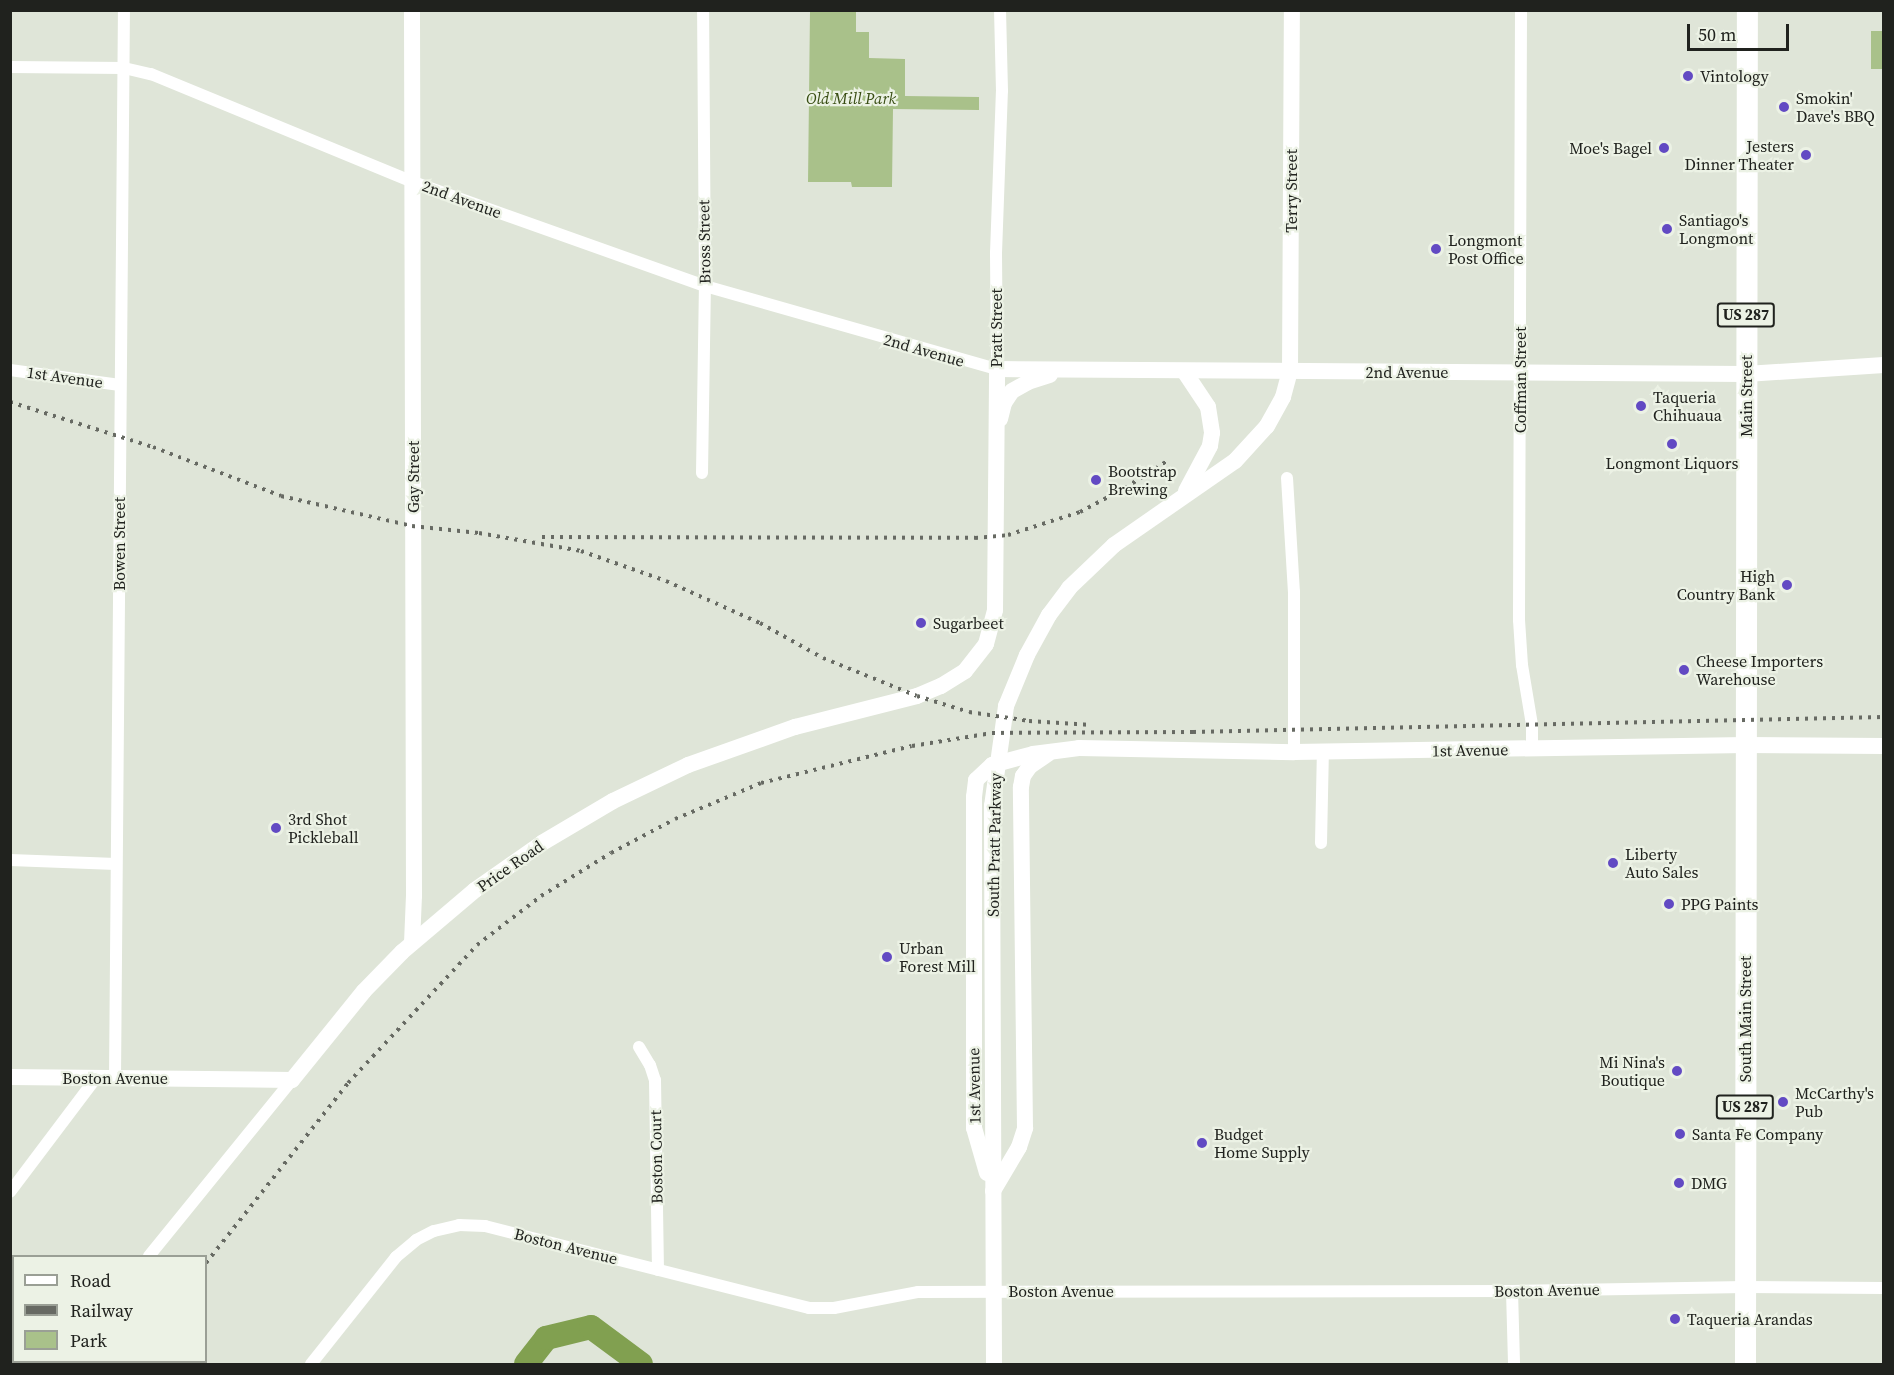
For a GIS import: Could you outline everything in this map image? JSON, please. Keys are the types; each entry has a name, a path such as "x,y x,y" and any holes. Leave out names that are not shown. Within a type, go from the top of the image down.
{"highway":[{"name":"Main Street","path":"1746,745 1747,10"},
{"name":"South Main Street","path":"1744,1365 1746,745"}],"street":[{"name":"Bowen Street","path":"115,1078 124,10"},
{"name":"Gay Street","path":"412,10 414,896 412,943"},
{"name":"Bross Street","path":"702,473 705,286 704,10"},
{"name":"Pratt Street","path":"986,644 995,610 996,253 1002,91 1000,10"},
{"name":"Terry Street","path":"1290,371 1292,10"},
{"name":"Coffman Street","path":"1521,10 1519,620 1522,664 1532,725 1532,749"},
{"name":"2nd Avenue","path":"10,67 124,68 151,74 413,182 705,286 997,369 1746,374 1884,366"},
{"name":"1st Avenue","path":"10,370 120,385"},
{"path":"995,441 1004,403 1012,391 1028,382 1068,370"},
{"path":"1183,497 1206,456 1212,433 1208,407 1184,371"},
{"name":"South Pratt Parkway","path":"994,1359 992,806 1006,706 1027,655 1049,615 1069,588 1107,551 1234,461 1254,442 1277,409 1290,371"},
{"path":"1287,478 1294,592 1294,752"},
{"name":"Price Road","path":"151,1255 363,991 412,943 475,890 533,849 614,801 729,748 795,727 933,690 965,671 986,644"},
{"name":"1st Avenue","path":"993,1191 974,1128 974,797 976,780 992,765 1058,750 1323,752 1746,745 1884,746"},
{"path":"993,1191 1019,1147 1025,1128 1023,776 1030,766 1058,750"},
{"path":"1321,843 1323,752"},
{"path":"10,860 116,864"},
{"name":"Boston Court","path":"639,1047 655,1080 658,1270"},
{"name":"Boston Avenue","path":"10,1077 292,1080"},
{"path":"10,1192 96,1078"},
{"name":"Boston Avenue","path":"311,1365 396,1257 416,1240 442,1228 459,1225 485,1226 809,1308 834,1308 918,1292 1884,1288"},
{"path":"1512,1291 1514,1365"}],"green space":[{"name":"Old Mill Park","path":"810,11 856,11 856,32 869,32 869,58 905,59 905,96 979,97 979,110 893,109 892,187 852,187 851,182 808,182"},
{"path":"1871,31 1883,31 1883,69 1871,69"}],"waterway":[{"path":"526,1364 546,1338 591,1327 641,1364"}],"railway":[{"path":"10,402 153,447 281,496 412,526 479,533 581,551 666,581 760,623 823,658 917,696 969,712 1029,721 1092,725"},
{"path":"542,537 975,538 1008,535 1080,512 1125,488 1169,460"},
{"path":"207,1262 348,1083 477,945 541,896 611,853 675,819 761,783 912,746 992,733 1193,732 1884,717"}],"place":[{"name":"Vintology","path":"1688,76"},
{"name":"Smokin' Dave's BBQ","path":"1784,107"},
{"name":"Moe's Bagel","path":"1664,148"},
{"name":"Jesters Dinner Theater","path":"1806,155"},
{"name":"Santiago's Longmont","path":"1667,229"},
{"name":"Longmont Post Office","path":"1436,249"},
{"name":"Taqueria Chihuaua","path":"1641,406"},
{"name":"Longmont Liquors","path":"1672,444"},
{"name":"Bootstrap Brewing","path":"1096,480"},
{"name":"High Country Bank","path":"1787,585"},
{"name":"Sugarbeet","path":"921,623"},
{"name":"Cheese Importers Warehouse","path":"1684,670"},
{"name":"3rd Shot Pickleball","path":"276,828"},
{"name":"Liberty Auto Sales","path":"1613,863"},
{"name":"PPG Paints","path":"1669,904"},
{"name":"Urban Forest Mill","path":"887,957"},
{"name":"Mi Nina's Boutique","path":"1677,1071"},
{"name":"McCarthy's Pub","path":"1783,1102"},
{"name":"Santa Fe Company","path":"1680,1134"},
{"name":"Budget Home Supply","path":"1202,1143"},
{"name":"DMG","path":"1679,1183"},
{"name":"Taqueria Arandas","path":"1675,1319"}]}
